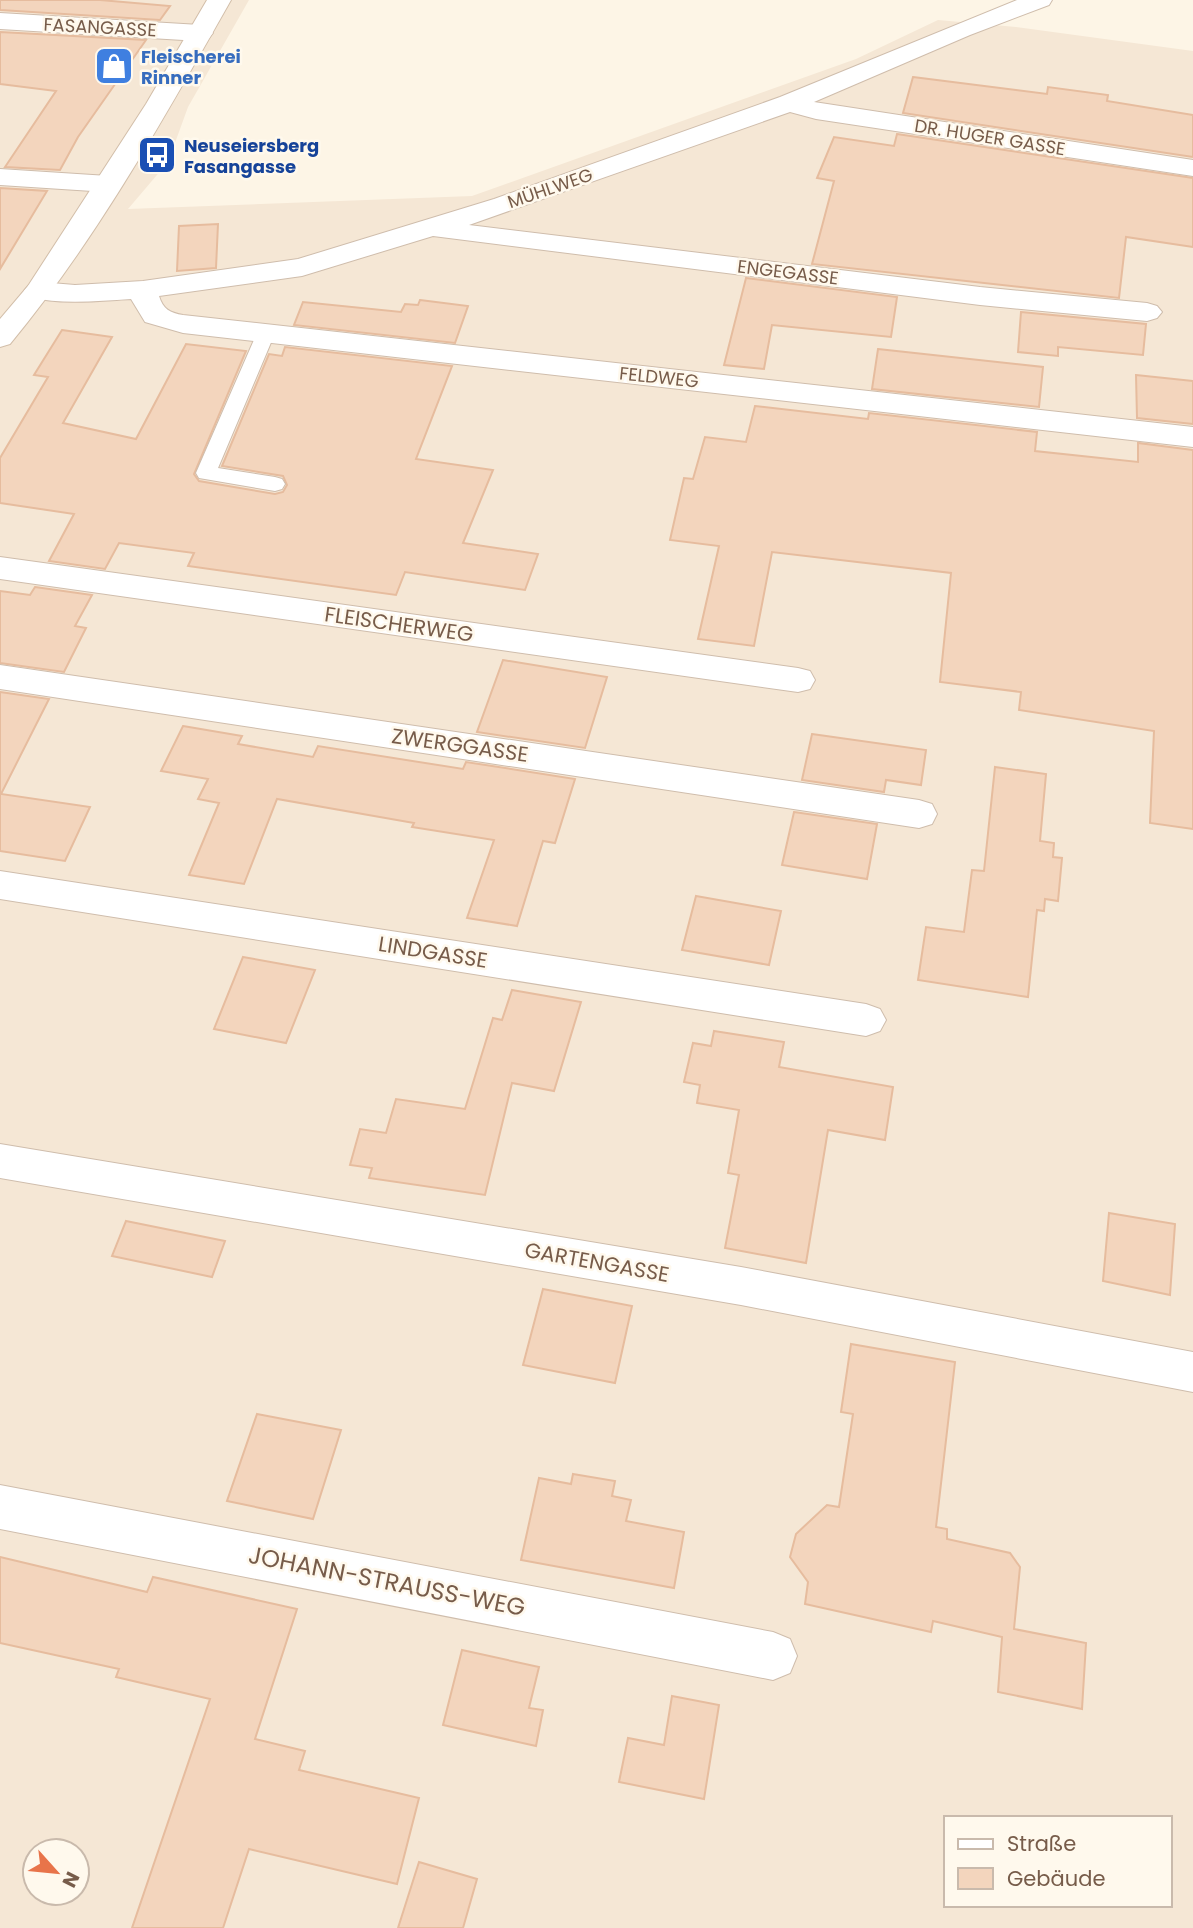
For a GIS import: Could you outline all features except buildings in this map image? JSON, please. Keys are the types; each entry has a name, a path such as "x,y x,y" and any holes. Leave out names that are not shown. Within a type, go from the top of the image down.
{"street":[{"path":"0,338 39,291 159,104 219,0"},
{"name":"MÜHLWEG","path":"39,291 75,294 143,290 302,267 430,229 789,103 1040,0"},
{"name":"FASANGASSE","path":"0,21 200,33"},
{"name":"DR. HUGER GASSE","path":"789,103 816,111 1193,168"},
{"path":"0,177 108,184"},
{"name":"ENGEGASSE","path":"430,229 980,296 1147,312"},
{"name":"FELDWEG","path":"143,290 146,306 161,319 266,334 1193,437"},
{"name":"FLEISCHERWEG","path":"0,568 798,680"},
{"name":"ZWERGGASSE","path":"0,677 919,814"},
{"name":"LINDGASSE","path":"0,885 866,1020"},
{"name":"GARTENGASSE","path":"0,1161 741,1286 1193,1372"},
{"name":"JOHANN-STRAUSS-WEG","path":"0,1507 773,1656"}],"lane":[{"path":"266,334 206,473 275,484"}],"shaded area":[{"path":"0,0 249,0 188,107 168,162 128,209 472,196 856,59 938,20 1016,27 1193,51 1193,1928 0,1928"}],"place":[{"name":"Fleischerei Rinner","path":"114,66"},
{"name":"Neuseiersberg Fasangasse","path":"157,155"}]}
